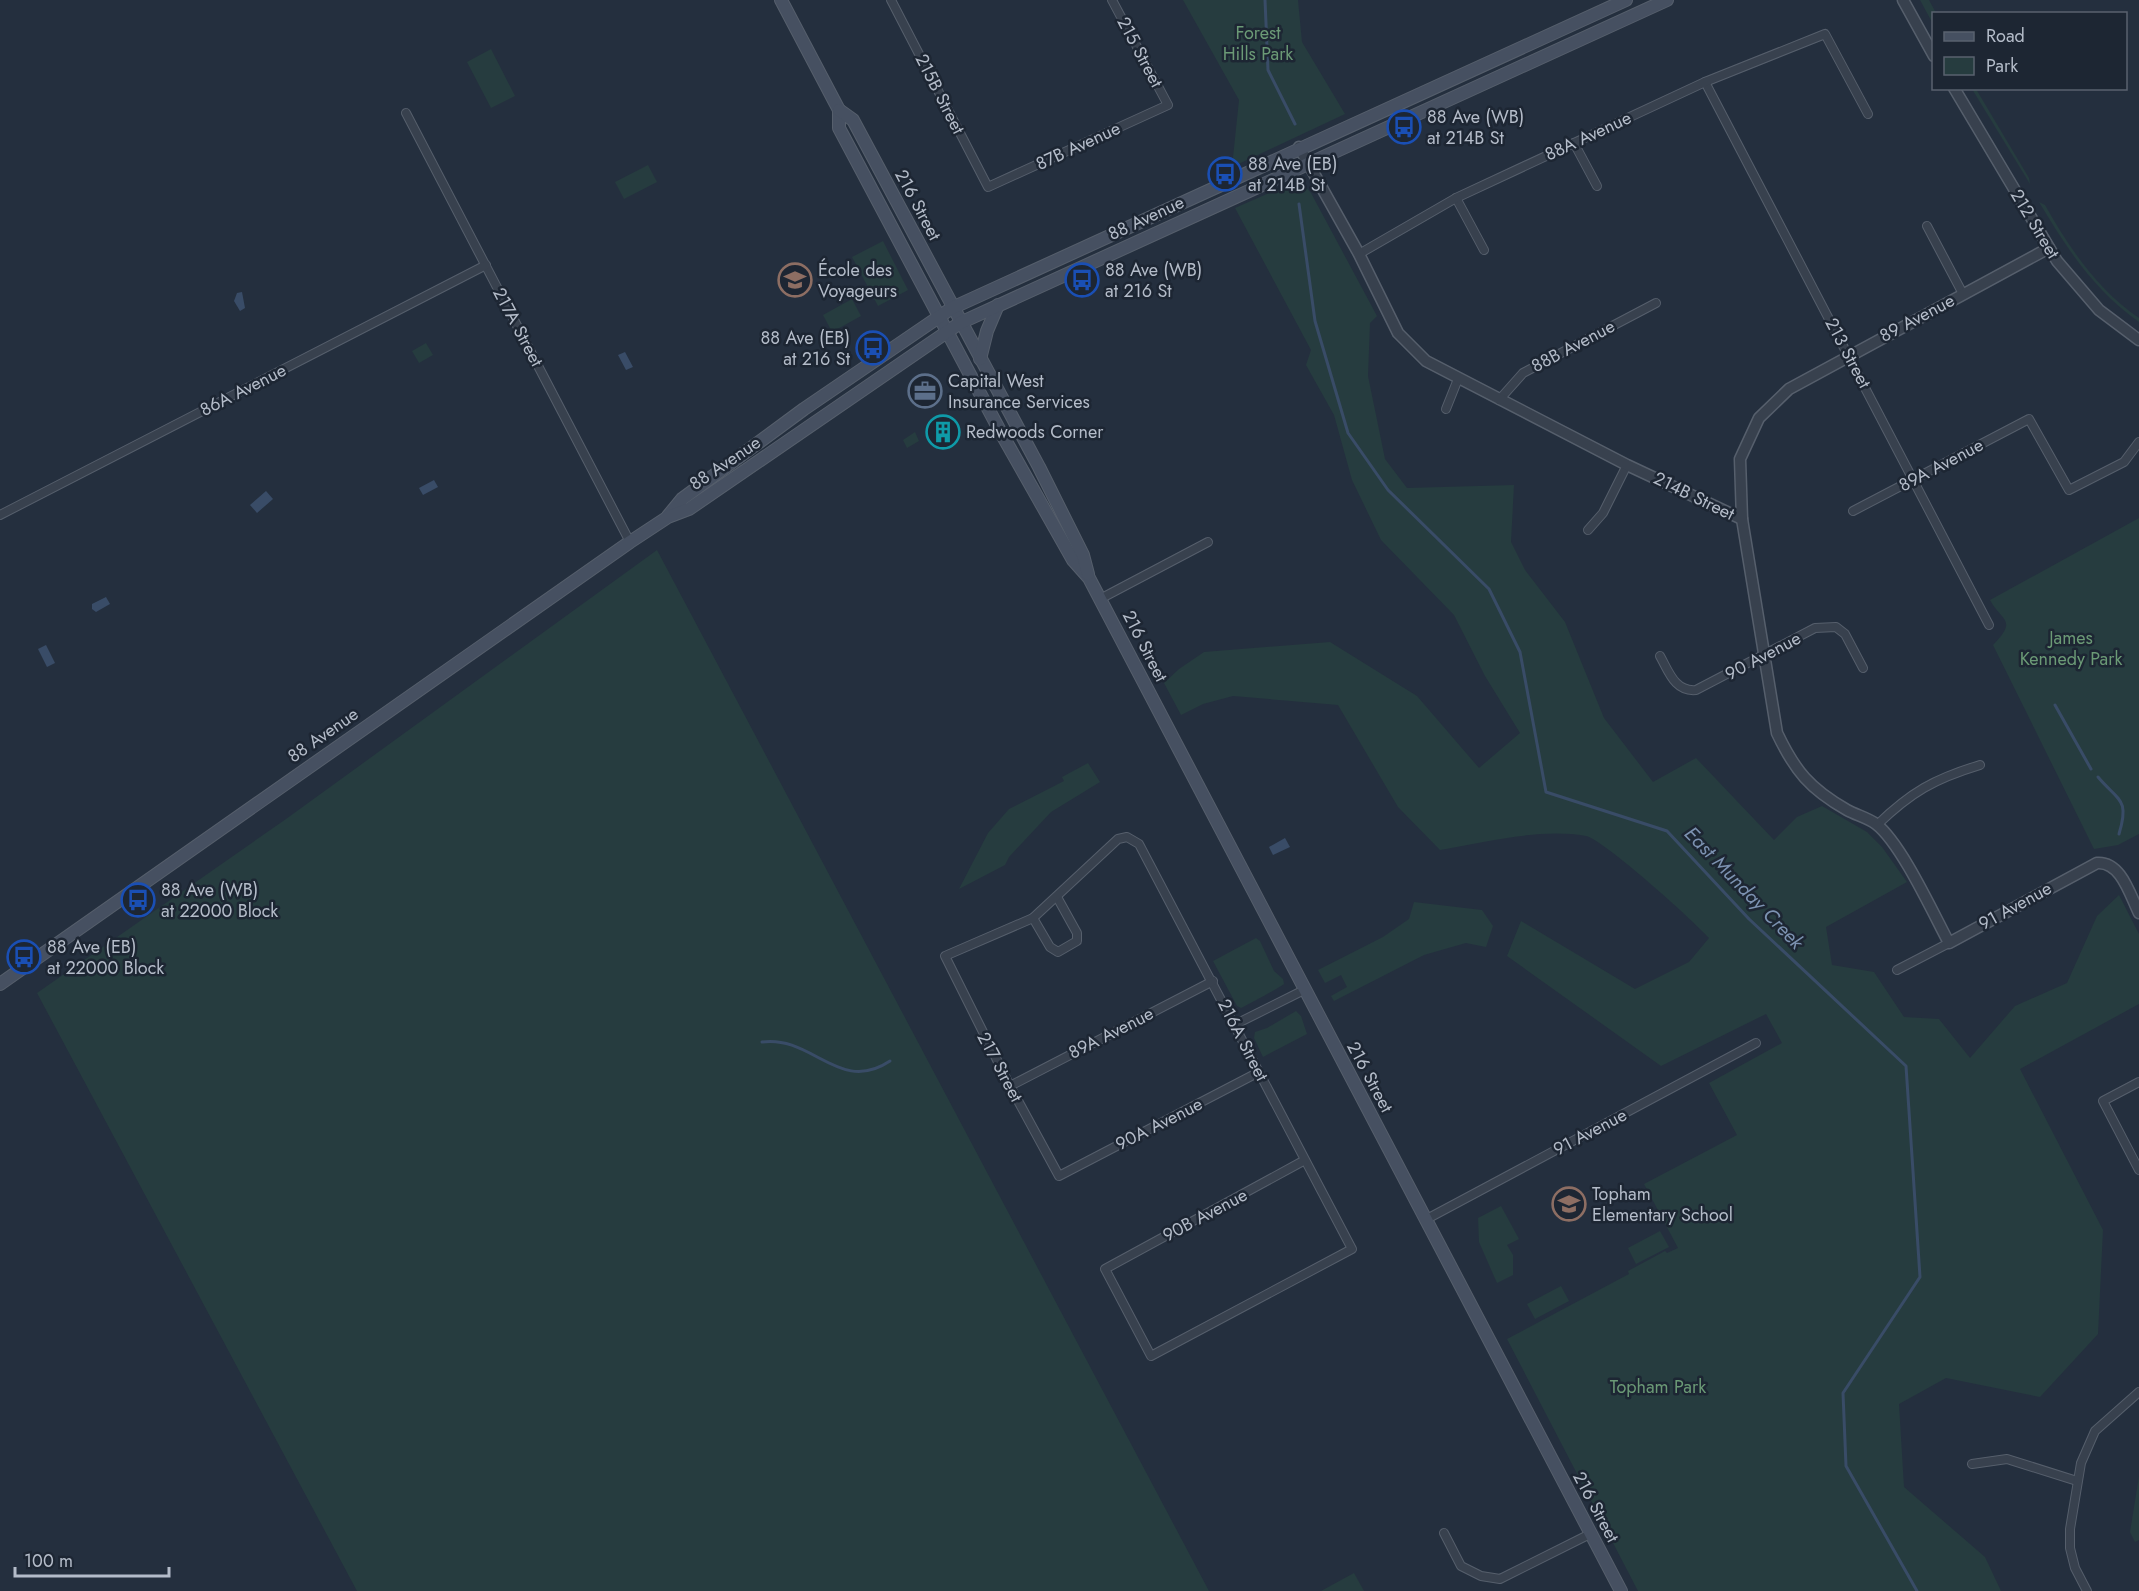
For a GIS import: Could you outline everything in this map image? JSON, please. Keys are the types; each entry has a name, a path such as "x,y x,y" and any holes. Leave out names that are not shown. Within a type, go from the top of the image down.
{"main road":[{"name":"216 Street","path":"781,0 839,110 839,128 938,316 1073,560 1089,578"},
{"name":"88 Avenue","path":"0,984 668,516 691,492 804,409 938,316 1299,147 1626,0"},
{"name":"88 Avenue","path":"668,516 689,509 960,323 1667,0"},
{"name":"216 Street","path":"839,110 854,120 1083,555 1089,578 1621,1591"},
{"path":"980,359 987,331 999,305"}],"street":[{"name":"215B Street","path":"891,0 988,187"},
{"name":"215 Street","path":"1112,0 1168,105"},
{"path":"1903,0 1932,52"},
{"name":"88A Avenue","path":"1359,254 1456,198 1706,82 1825,34 1868,114"},
{"name":"213 Street","path":"1706,82 1989,625"},
{"name":"212 Street","path":"1955,90 2049,248 2084,295 2116,324 2139,340"},
{"name":"87B Avenue","path":"988,187 1168,105"},
{"name":"217A Street","path":"406,113 630,542"},
{"path":"1574,143 1597,186"},
{"name":"214B Street","path":"1299,147 1359,254 1398,333 1426,361 1628,465 1742,519 1777,733 1790,761 1807,783 1846,809 1877,825 1897,849 1949,943"},
{"path":"1456,198 1485,250"},
{"path":"1927,226 1963,294"},
{"name":"89 Avenue","path":"1742,519 1740,459 1759,418 1789,389 1848,354 2049,248"},
{"name":"86A Avenue","path":"0,515 486,265"},
{"name":"88B Avenue","path":"1499,400 1523,373 1656,303"},
{"path":"1446,409 1458,379"},
{"name":"89A Avenue","path":"1853,512 2029,419 2069,490 2124,462 2139,442"},
{"path":"1588,530 1603,513 1628,465"},
{"path":"1100,599 1208,542"},
{"name":"90 Avenue","path":"1660,656 1673,680 1683,689 1690,691 1708,686 1815,628 1836,627 1845,634 1863,668"},
{"path":"1877,825 1905,798 1949,775 1980,765"},
{"name":"216A Street","path":"1056,897 1118,838 1128,837 1139,844 1236,1024 1352,1249 1151,1356"},
{"name":"91 Avenue","path":"1897,970 2087,867 2102,863 2116,869 2139,913"},
{"path":"1056,897 1077,933 1077,941 1058,952 1050,947 1033,918 1056,897"},
{"name":"217 Street","path":"1033,918 945,956 1010,1086 1059,1176"},
{"name":"89A Avenue","path":"1010,1086 1213,981"},
{"path":"1236,1024 1304,990"},
{"name":"91 Avenue","path":"1425,1220 1756,1043"},
{"name":"90A Avenue","path":"1059,1176 1259,1072"},
{"path":"2139,1082 2103,1101 2139,1170"},
{"name":"90B Avenue","path":"1151,1356 1105,1269 1305,1160"},
{"path":"2087,1591 2075,1568 2070,1548 2077,1481 2087,1446 2095,1431 2139,1392"},
{"path":"1972,1464 2007,1459 2077,1481"},
{"path":"1444,1533 1461,1566 1481,1576 1500,1580 1590,1534"}],"green space":[{"name":"Forest Hills Park","path":"1183,0 1298,0 1302,42 1345,114 1232,167 1239,100"},
{"path":"1920,0 1929,0 1935,12 1932,12 1932,22"},
{"path":"491,49 515,96 491,108 467,62"},
{"path":"1973,90 1977,90 2029,178 2030,184"},
{"path":"648,165 657,182 624,199 615,182"},
{"name":"Topham Park","path":"1294,182 1301,182 1311,193 1377,316 1370,323 1368,376 1385,459 1407,488 1514,485 1511,542 1525,570 1565,622 1604,718 1653,782 1696,758 1774,840 1797,817 1822,806 1867,832 1882,847 1907,882 1826,927 1832,965 1874,972 1904,1017 1939,1019 1970,1058 2015,1006 2067,983 2097,916 2119,895 2139,934 2139,1004 2020,1069 2103,1230 2098,1334 2040,1397 1946,1378 1899,1404 1904,1487 1985,1557 2001,1591 1638,1591 1507,1339 1629,1274 1628,1271 1665,1251 1667,1253 1678,1248 1644,1184 1737,1135 1709,1083 1782,1043 1766,1014 1661,1066 1507,956 1521,921 1635,989 1689,962 1709,938 1649,882 1596,841 1586,836 1568,834 1532,835 1440,850 1398,807 1338,705 1233,696 1203,704 1181,715 1164,683 1179,669 1204,652 1330,642 1417,696 1479,768 1520,733 1485,676 1454,615 1381,540 1352,480 1334,415 1306,365 1311,350 1235,208"},
{"path":"2039,202 2045,205 2064,237 2097,281 2139,318 2139,322 2108,296 2083,268"},
{"path":"883,241 908,290 878,306 852,257"},
{"path":"852,299 861,316 832,332 823,315"},
{"path":"426,343 433,355 419,363 412,351"},
{"path":"915,432 919,441 907,448 903,440"},
{"name":"James Kennedy Park","path":"2139,518 2139,834 2118,845 2094,849 1993,645 2001,637 2006,625 1990,600"},
{"path":"657,550 1209,1591 357,1591 37,993 286,819"},
{"path":"1088,763 1100,782 1051,812 1009,857 1005,865 959,889 988,833 1009,809 1064,781 1062,777"},
{"path":"1414,902 1482,910 1493,926 1486,947 1466,943 1424,955 1334,1001 1331,996 1347,987 1341,975 1325,983 1318,970 1383,937 1409,919"},
{"path":"1256,938 1260,941 1274,971 1283,979 1284,984 1241,1008 1237,1006 1213,961"},
{"path":"1296,1011 1301,1016 1307,1034 1263,1057 1254,1038 1255,1032 1267,1028"},
{"path":"1501,1206 1519,1239 1507,1245 1513,1255 1513,1275 1497,1283 1479,1242 1478,1218"},
{"path":"1660,1231 1669,1247 1636,1264 1628,1248"},
{"path":"1561,1286 1569,1301 1535,1319 1527,1304"},
{"path":"2139,1476 2139,1540 2135,1542 2130,1532"},
{"path":"1354,1573 1364,1591 1321,1591"}],"water":[{"path":"242,292 245,308 240,311 234,301 237,293"},
{"path":"625,352 633,367 626,370 618,355"},
{"path":"434,480 438,487 423,495 419,488"},
{"path":"266,491 273,499 257,513 250,505"},
{"path":"106,597 110,604 96,612 92,609 92,604"},
{"path":"46,645 55,663 47,667 38,649"},
{"path":"1285,838 1290,847 1273,855 1269,847"}],"waterway":[{"path":"1265,0 1268,70 1295,124"},
{"name":"East Munday Creek","path":"1299,204 1315,321 1348,433 1388,490 1489,589 1520,652 1546,792 1667,831 1749,919 1906,1066 1920,1277 1843,1393 1846,1466 1917,1591"},
{"path":"2055,705 2091,769"},
{"path":"2098,777 2122,806 2119,834"},
{"path":"762,1042 780,1042 841,1068 856,1071 872,1070 890,1061"}],"place":[{"name":"88 Ave (WB) at 214B St","path":"1404,127"},
{"name":"88 Ave (EB) at 214B St","path":"1225,174"},
{"name":"École des Voyageurs","path":"795,280"},
{"name":"88 Ave (WB) at 216 St","path":"1082,280"},
{"name":"88 Ave (EB) at 216 St","path":"873,348"},
{"name":"Capital West Insurance Services","path":"925,391"},
{"name":"Redwoods Corner","path":"943,432"},
{"name":"88 Ave (WB) at 22000 Block","path":"138,900"},
{"name":"88 Ave (EB) at 22000 Block","path":"24,957"},
{"name":"Topham Elementary School","path":"1569,1204"}]}
